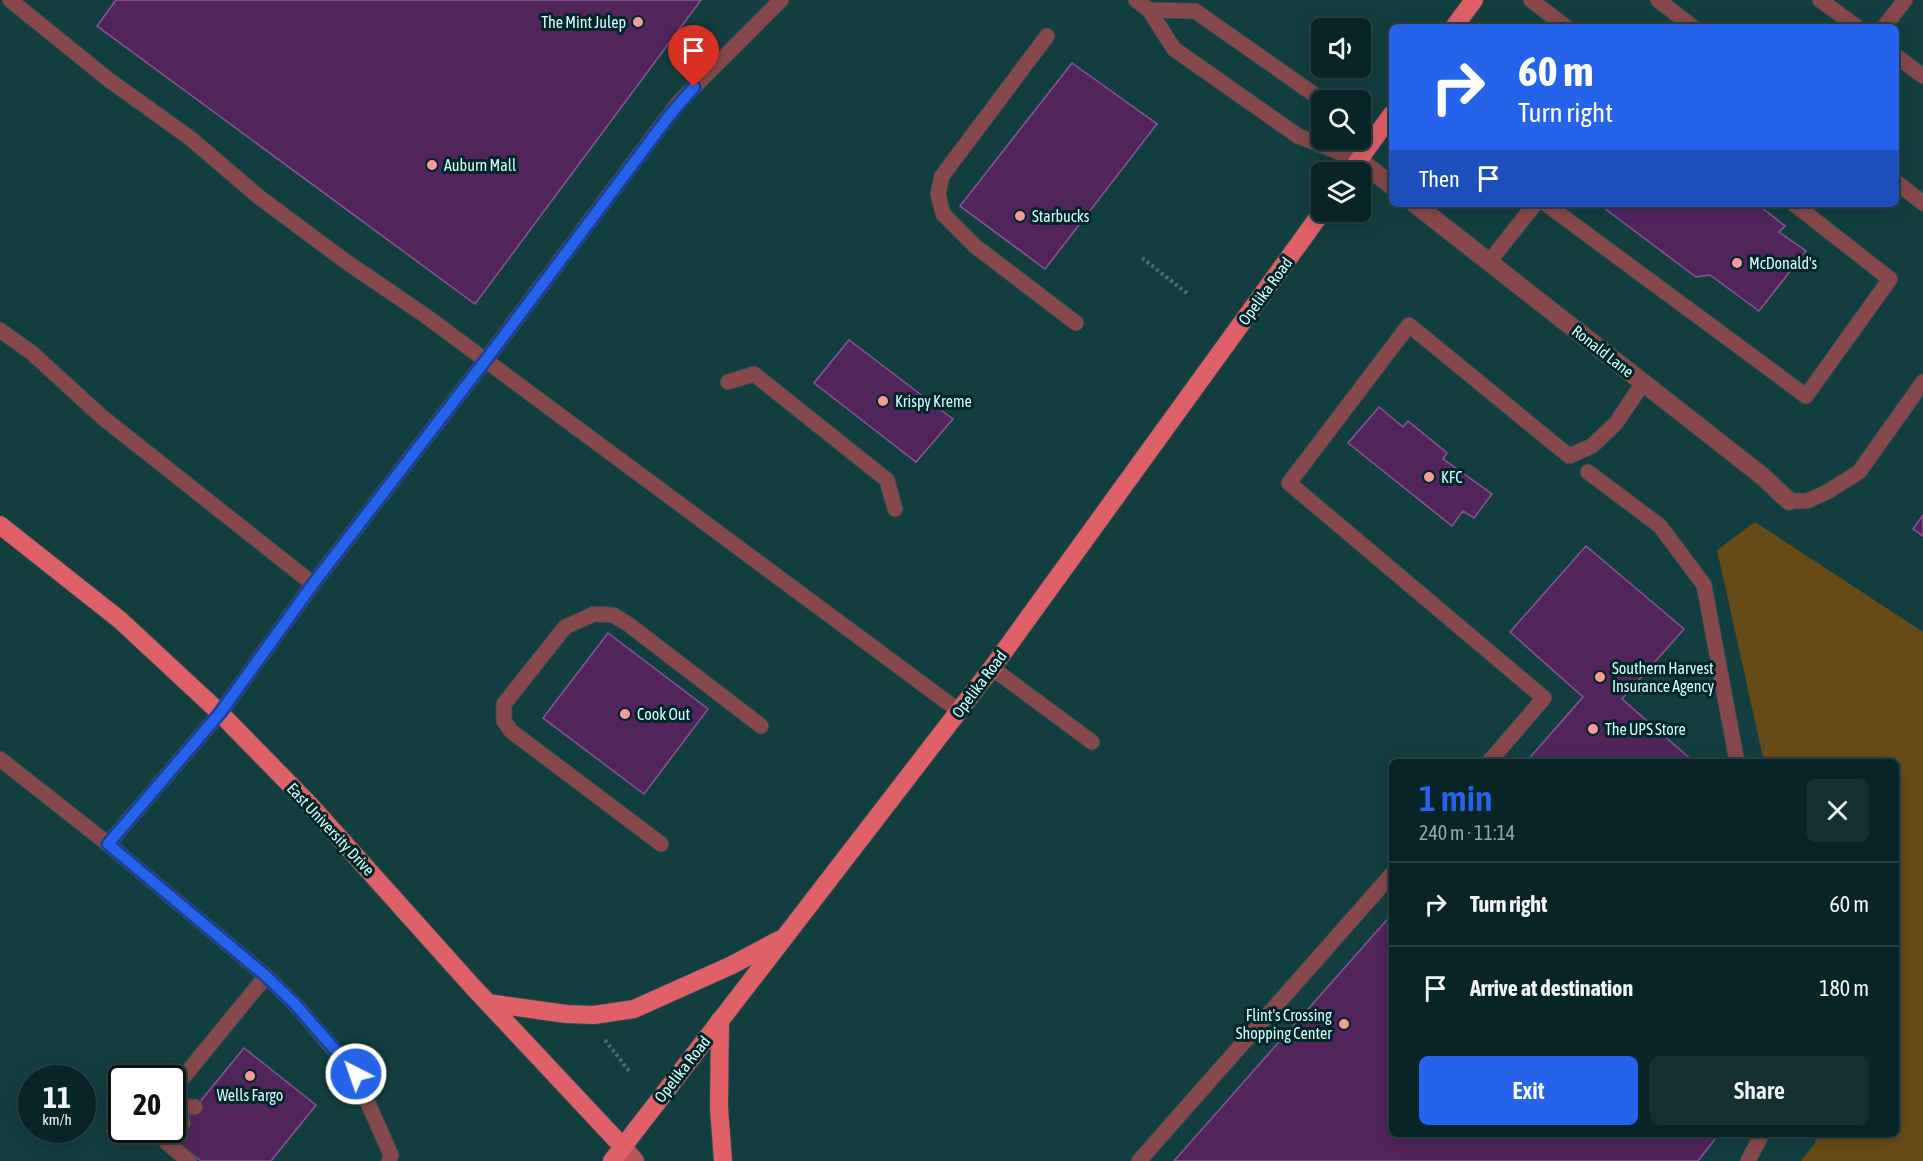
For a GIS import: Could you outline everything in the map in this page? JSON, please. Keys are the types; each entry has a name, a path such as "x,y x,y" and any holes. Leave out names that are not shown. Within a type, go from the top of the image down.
{"main road":[{"path":"1456,24 1474,0"},
{"path":"1357,162 1389,118"},
{"name":"Opelika Road","path":"617,1154 992,668 1315,222"},
{"name":"East University Drive","path":"0,525 120,620 220,713 309,804 488,1003 617,1154 635,1161"},
{"path":"488,1003 566,1014 594,1015 634,1009 783,938"},
{"path":"720,1020 719,1108 723,1161"}],"street":[{"path":"1371,175 1389,184"},
{"name":"Ronald Lane","path":"1418,207 1761,475 1789,501"}],"lane":[{"path":"108,844 220,713 313,584 485,361 679,102 781,0"},
{"path":"1531,0 1562,24"},
{"path":"1658,0 1689,24"},
{"path":"1820,0 1853,24"},
{"path":"1886,24 1905,0"},
{"path":"16,2 109,80 190,138 259,197 345,261 423,314 959,711"},
{"path":"1142,5 1195,11 1311,92"},
{"path":"1142,5 1174,49 1299,136 1347,162"},
{"path":"1047,36 942,176 938,194 943,214 975,246 1076,323"},
{"path":"1899,58 1923,76"},
{"path":"1899,184 1923,203"},
{"path":"1489,262 1532,207"},
{"path":"1550,207 1806,396 1890,279 1798,207"},
{"path":"1492,759 1544,698 1289,483 1409,325 1569,456 1592,446 1616,423 1643,383"},
{"path":"0,330 32,353 102,417 313,584"},
{"path":"728,382 753,374 887,480 895,509"},
{"path":"1789,501 1808,501 1859,472 1923,382"},
{"path":"1588,472 1660,526 1704,585 1736,759"},
{"path":"661,844 511,731 504,720 504,704 565,627 594,614 613,615 761,726"},
{"path":"992,668 1092,742"},
{"path":"0,759 108,844 266,976 295,1004 356,1074 391,1155 389,1161"},
{"path":"1139,1161 1389,877"},
{"path":"186,1074 266,976"},
{"path":"186,1107 195,1107"},
{"path":"1748,1161 1760,1137"},
{"path":"167,1143 189,1161"}],"path":[{"path":"1142,258 1188,294"},
{"path":"599,1034 630,1072"}],"shaded area":[{"path":"0,0 1923,0 1923,1141 1906,1161 0,1161"},
{"path":"1755,522 1923,632 1923,1161 1801,1161 1815,1143 1816,1137 1899,1137 1899,759 1763,759 1717,550"}],"building":[{"name":"Auburn Mall","path":"116,0 701,0 475,304 97,26"},
{"path":"1072,63 1157,124 1045,269 960,206"},
{"name":"McDonald's","path":"1603,207 1761,207 1785,226 1779,232 1806,251 1759,311 1710,275 1696,277"},
{"name":"Krispy Kreme","path":"849,340 953,419 916,462 814,383"},
{"name":"KFC","path":"1379,407 1403,427 1408,421 1447,453 1443,459 1492,494 1474,518 1463,511 1452,526 1348,443"},
{"path":"1923,515 1923,536 1913,529"},
{"path":"1586,546 1684,629 1622,699 1691,759 1529,759 1583,697 1510,632"},
{"name":"Cook Out","path":"608,633 708,709 644,794 543,718"},
{"name":"Flint's Crossing Shopping Center","path":"1389,917 1389,1137 1717,1137 1698,1161 1174,1161"},
{"name":"Wells Fargo","path":"244,1048 316,1105 271,1161 201,1161 178,1143 186,1143 186,1119"}],"place":[{"name":"The Mint Julep","path":"638,22"},
{"name":"Auburn Mall","path":"432,165"},
{"name":"Starbucks","path":"1020,216"},
{"name":"McDonald's","path":"1737,263"},
{"name":"Krispy Kreme","path":"883,401"},
{"name":"KFC","path":"1429,477"},
{"name":"Southern Harvest Insurance Agency","path":"1600,677"},
{"name":"Cook Out","path":"625,714"},
{"name":"The UPS Store","path":"1593,729"},
{"name":"Flint's Crossing Shopping Center","path":"1344,1024"},
{"name":"Wells Fargo","path":"250,1076"}],"route":[{"path":"356,1074 295,1004 266,976 108,844 220,713 313,584 485,361 679,102 694,87"}]}
